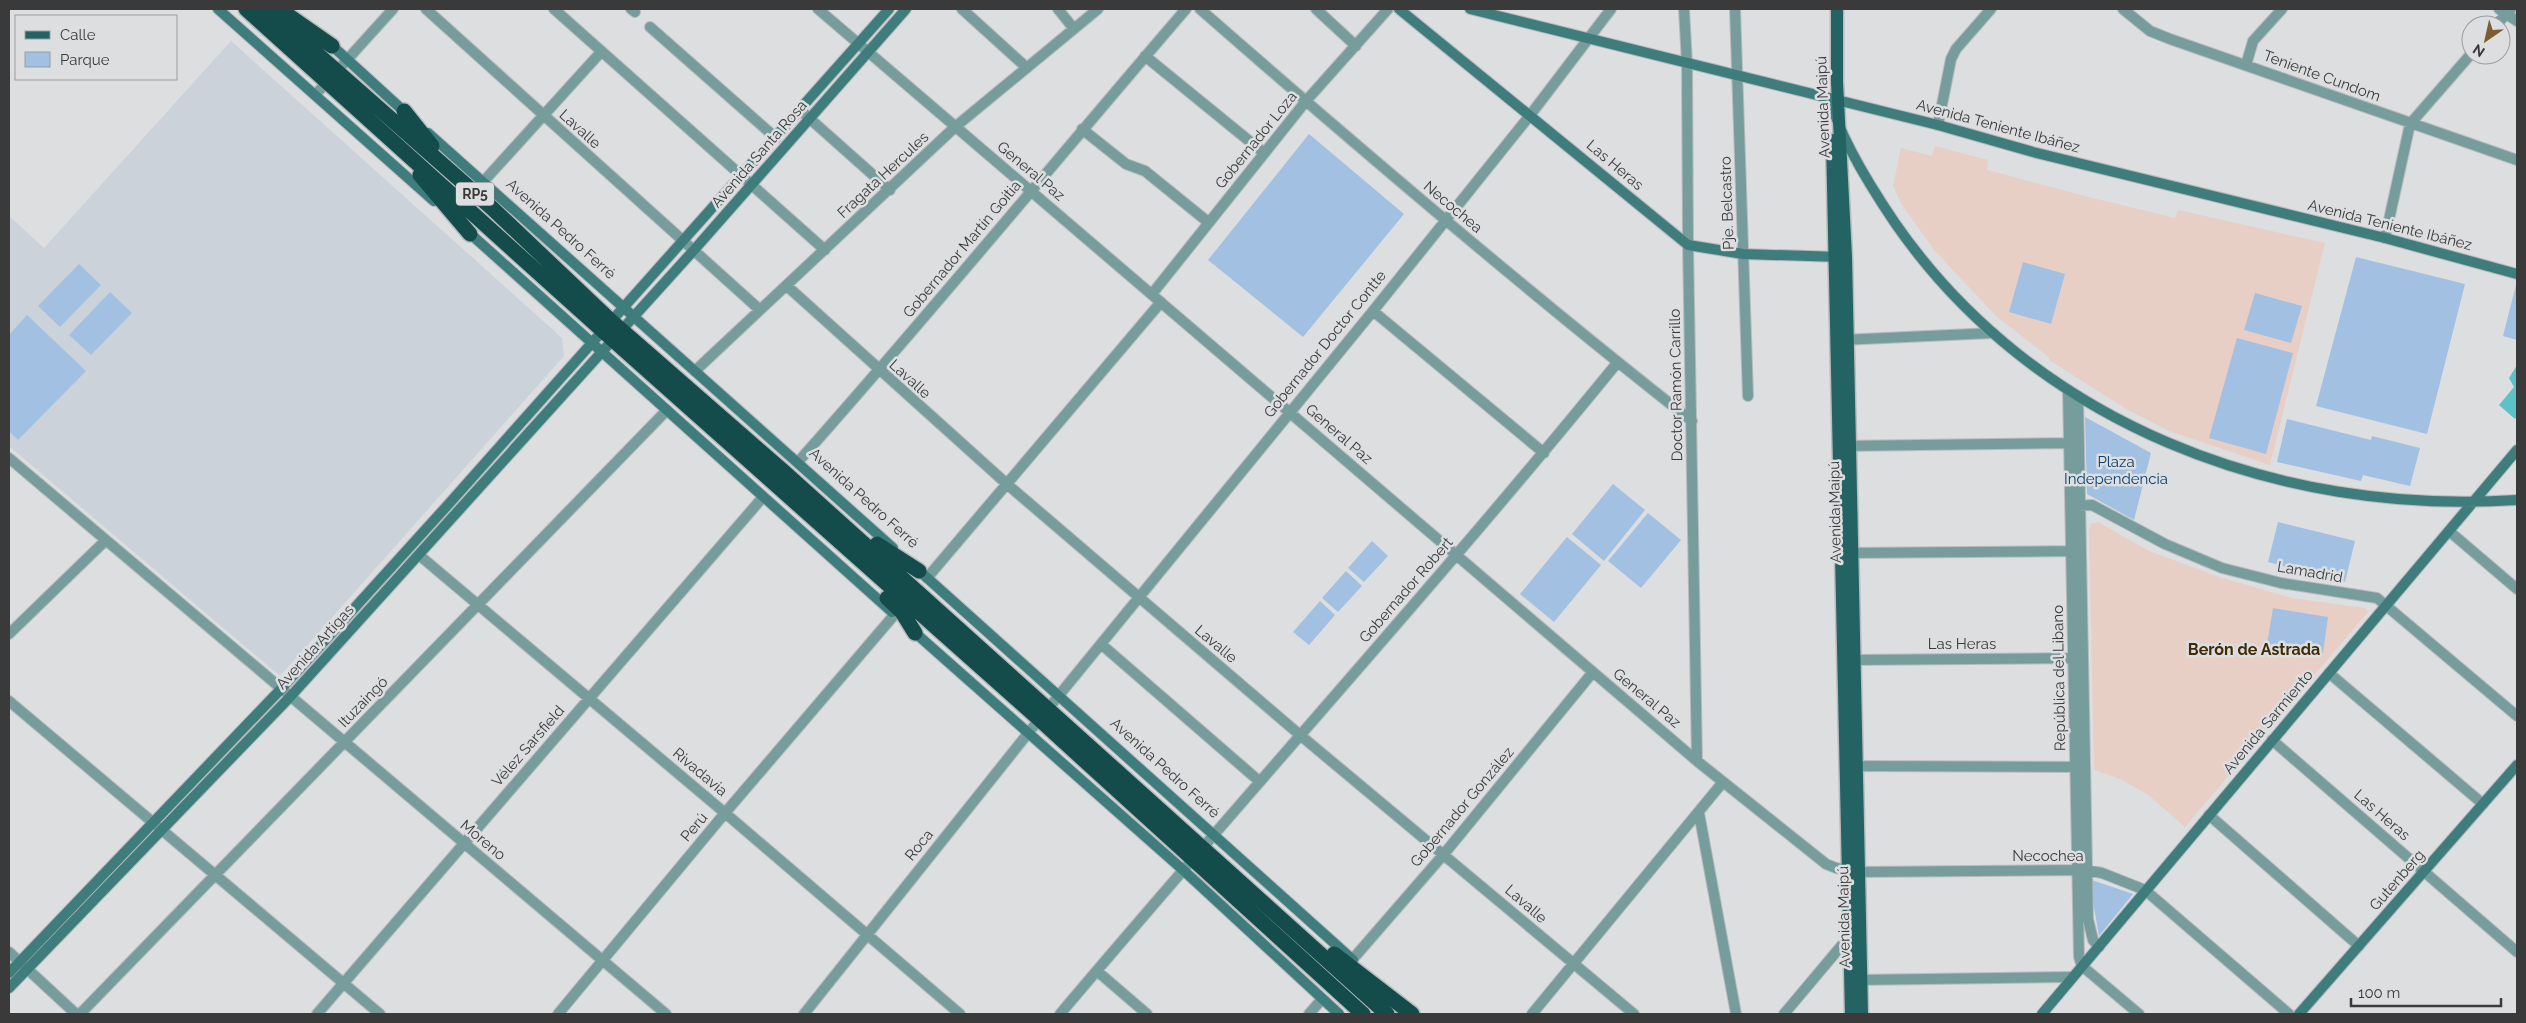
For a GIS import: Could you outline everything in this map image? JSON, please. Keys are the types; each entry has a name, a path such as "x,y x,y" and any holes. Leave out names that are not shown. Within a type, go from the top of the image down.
{"highway":[{"name":"Avenida Pedro Ferré","path":"246,9 337,70 369,118 612,330 783,471 1043,714 1192,858 1319,976 1363,1014"},
{"name":"Avenida Pedro Ferré","path":"266,9 492,208 612,330 772,482 1043,714"},
{"path":"279,9 332,46"},
{"path":"404,111 433,148 492,208"},
{"path":"369,118 470,234"},
{"path":"783,471 888,552 923,574"},
{"path":"772,482 838,553 902,612 916,633"},
{"name":"Avenida Pedro Ferré","path":"1192,858 1270,907 1387,1014"},
{"path":"1270,907 1413,1014"},
{"path":"1319,976 1354,1014"}],"main road":[{"name":"Avenida Pedro Ferré","path":"218,9 316,94 763,497 1029,732 1192,858 1322,999 1339,1014"},
{"name":"Avenida Pedro Ferré","path":"290,9 332,46 337,70 404,111 1413,1014"},
{"name":"Avenida Santa Rosa","path":"612,330 623,308 889,9"},
{"name":"Avenida Santa Rosa","path":"632,316 694,250 906,9"},
{"name":"Las Heras","path":"1399,9 1530,114 1688,245"},
{"name":"Avenida Teniente Ibáñez","path":"1470,9 1938,125 2033,152 2385,238 2517,274"},
{"name":"Avenida Maipú","path":"1829,9 1840,257 1856,980 1862,1014"},
{"name":"Avenida Maipú","path":"1837,9 1834,99 1840,126 1840,257"},
{"path":"1840,126 1874,191 1910,244 1935,275 1993,334 2031,364 2068,390 2130,427 2183,450 2247,472 2367,496 2473,502 2517,500"},
{"path":"1688,245 1743,254 1840,257"},
{"name":"Avenida Artigas","path":"9,973 281,689 591,343 632,316"},
{"name":"Avenida Artigas","path":"9,988 290,697 601,351 612,330"},
{"name":"Avenida Sarmiento","path":"2042,1014 2517,450"},
{"name":"Gutenberg","path":"2299,1014 2517,765"},
{"name":"Avenida Maipú","path":"1851,1014 1856,980"}],"street":[{"path":"316,94 392,9"},
{"name":"Lavalle","path":"426,9 760,310"},
{"path":"554,9 825,250"},
{"name":"General Paz","path":"818,9 1723,782 1826,864 1854,872"},
{"path":"962,9 1027,68"},
{"path":"1058,9 1074,29"},
{"name":"Fragata Hercules","path":"695,371 955,127 1098,9"},
{"name":"Gobernador Martín Goitia","path":"798,462 879,371 1030,190 1186,9"},
{"name":"Necochea","path":"1200,9 1445,220 1617,363 1692,421"},
{"path":"1316,9 1356,46"},
{"name":"Gobernador Loza","path":"1152,294 1306,101 1388,9"},
{"name":"Gobernador Doctor Contte","path":"1058,696 1373,311 1612,9"},
{"name":"Doctor Ramón Carrillo","path":"1684,9 1687,64 1688,245 1698,761"},
{"name":"Pje. Belcastro","path":"1735,9 1748,396"},
{"path":"1938,125 1951,60 1956,49 1991,9"},
{"name":"Teniente Cundom","path":"2123,9 2150,31 2410,124 2517,160"},
{"path":"2246,65 2253,41 2282,9"},
{"path":"2505,11 2517,21"},
{"path":"650,27 776,138"},
{"path":"484,182 601,52"},
{"path":"1145,56 1264,153"},
{"path":"2385,238 2410,124 2461,65"},
{"path":"800,110 890,190"},
{"path":"1082,129 1126,164 1145,171 1208,222"},
{"name":"Lavalle","path":"787,286 879,371 1138,598 1634,1014"},
{"path":"923,574 1008,485 1161,302"},
{"path":"1373,311 1544,453"},
{"path":"1842,340 1993,334"},
{"name":"Gobernador Robert","path":"1060,1014 1192,858 1544,453 1617,363"},
{"name":"República del Libano","path":"2068,390 2074,443 2076,658 2081,767 2082,870 2079,957 2082,966"},
{"name":"República del Libano","path":"2074,443 2078,396"},
{"name":"Ituzaingó","path":"80,1014 667,410"},
{"path":"1845,446 2074,443"},
{"name":"Moreno","path":"9,458 666,1014"},
{"name":"Vélez Sarsfield","path":"317,1014 463,842 590,699 763,497"},
{"name":"Lamadrid","path":"2075,506 2092,505 2165,544 2222,568 2281,583 2377,598 2517,716"},
{"path":"2449,531 2517,589"},
{"path":"9,634 106,540"},
{"path":"1847,553 2076,551"},
{"name":"Rivadavia","path":"419,555 960,1014"},
{"name":"Perú","path":"558,1014 725,813 895,614"},
{"path":"1101,644 1259,781"},
{"name":"Las Heras","path":"1848,660 2076,658"},
{"name":"Gobernador González","path":"1352,960 1444,854 1594,672"},
{"path":"2329,673 2483,804"},
{"name":"Roca","path":"804,1014 1058,696"},
{"path":"9,701 380,1014"},
{"name":"Las Heras","path":"2272,740 2517,952"},
{"path":"1851,766 2081,767"},
{"path":"1532,1014 1723,782"},
{"path":"1699,812 1736,1014"},
{"path":"2209,815 2359,946"},
{"name":"Necochea","path":"1854,872 2082,870 2102,872 2145,890 2289,1014"},
{"name":"República del Libano","path":"2082,870 2088,920 2093,940 2099,947"},
{"path":"1784,1014 1842,945 1855,941"},
{"path":"9,952 76,1014"},
{"path":"2082,966 2139,1014"},
{"path":"1097,971 1147,1014"},
{"path":"1856,980 2072,977"},
{"path":"1308,1014 1322,999"}],"shaded area":[{"path":"231,41 562,338 564,356 280,676 9,446 9,216 44,248"},
{"path":"1935,146 1988,160 1987,170 2089,197 2175,218 2178,210 2325,243 2270,465 2169,431 2128,410 2049,360 2050,358 1996,316 1935,251 1902,205 1893,186 1901,148 1932,156"},
{"path":"2517,365 2517,416 2515,419 2499,405 2514,387 2509,378"},
{"path":"2098,522 2149,551 2219,577 2292,598 2365,608 2368,612 2185,827 2147,794 2120,779 2094,770 2089,529 2091,524"}],"green space":[{"path":"1309,134 1404,214 1303,337 1208,260"},
{"path":"2356,257 2465,284 2427,434 2316,406"},
{"path":"2023,262 2065,274 2051,324 2009,312"},
{"path":"79,264 101,285 60,327 38,306"},
{"path":"2517,285 2517,340 2503,336"},
{"path":"110,292 132,313 91,355 69,335"},
{"path":"2255,293 2302,306 2291,343 2244,330"},
{"path":"27,315 86,371 18,440 9,431 9,335"},
{"path":"2237,338 2293,353 2266,454 2209,438"},
{"name":"Plaza Independencia","path":"2085,417 2151,453 2134,520 2087,494"},
{"path":"2287,419 2371,440 2372,436 2420,448 2410,486 2363,475 2361,481 2277,462"},
{"path":"1613,484 1645,510 1604,561 1572,534"},
{"path":"1648,513 1681,540 1641,588 1608,561"},
{"path":"2278,522 2355,541 2345,582 2268,562"},
{"path":"1567,537 1601,565 1554,622 1520,594"},
{"path":"1372,541 1388,556 1364,582 1348,568"},
{"path":"1346,571 1362,586 1338,612 1322,598"},
{"path":"1320,601 1335,615 1309,645 1293,632"},
{"path":"2273,608 2328,617 2323,653 2267,644"},
{"path":"2089,879 2133,894 2099,936"}],"district":[{"name":"Berón de Astrada","path":"2254,649"}]}
